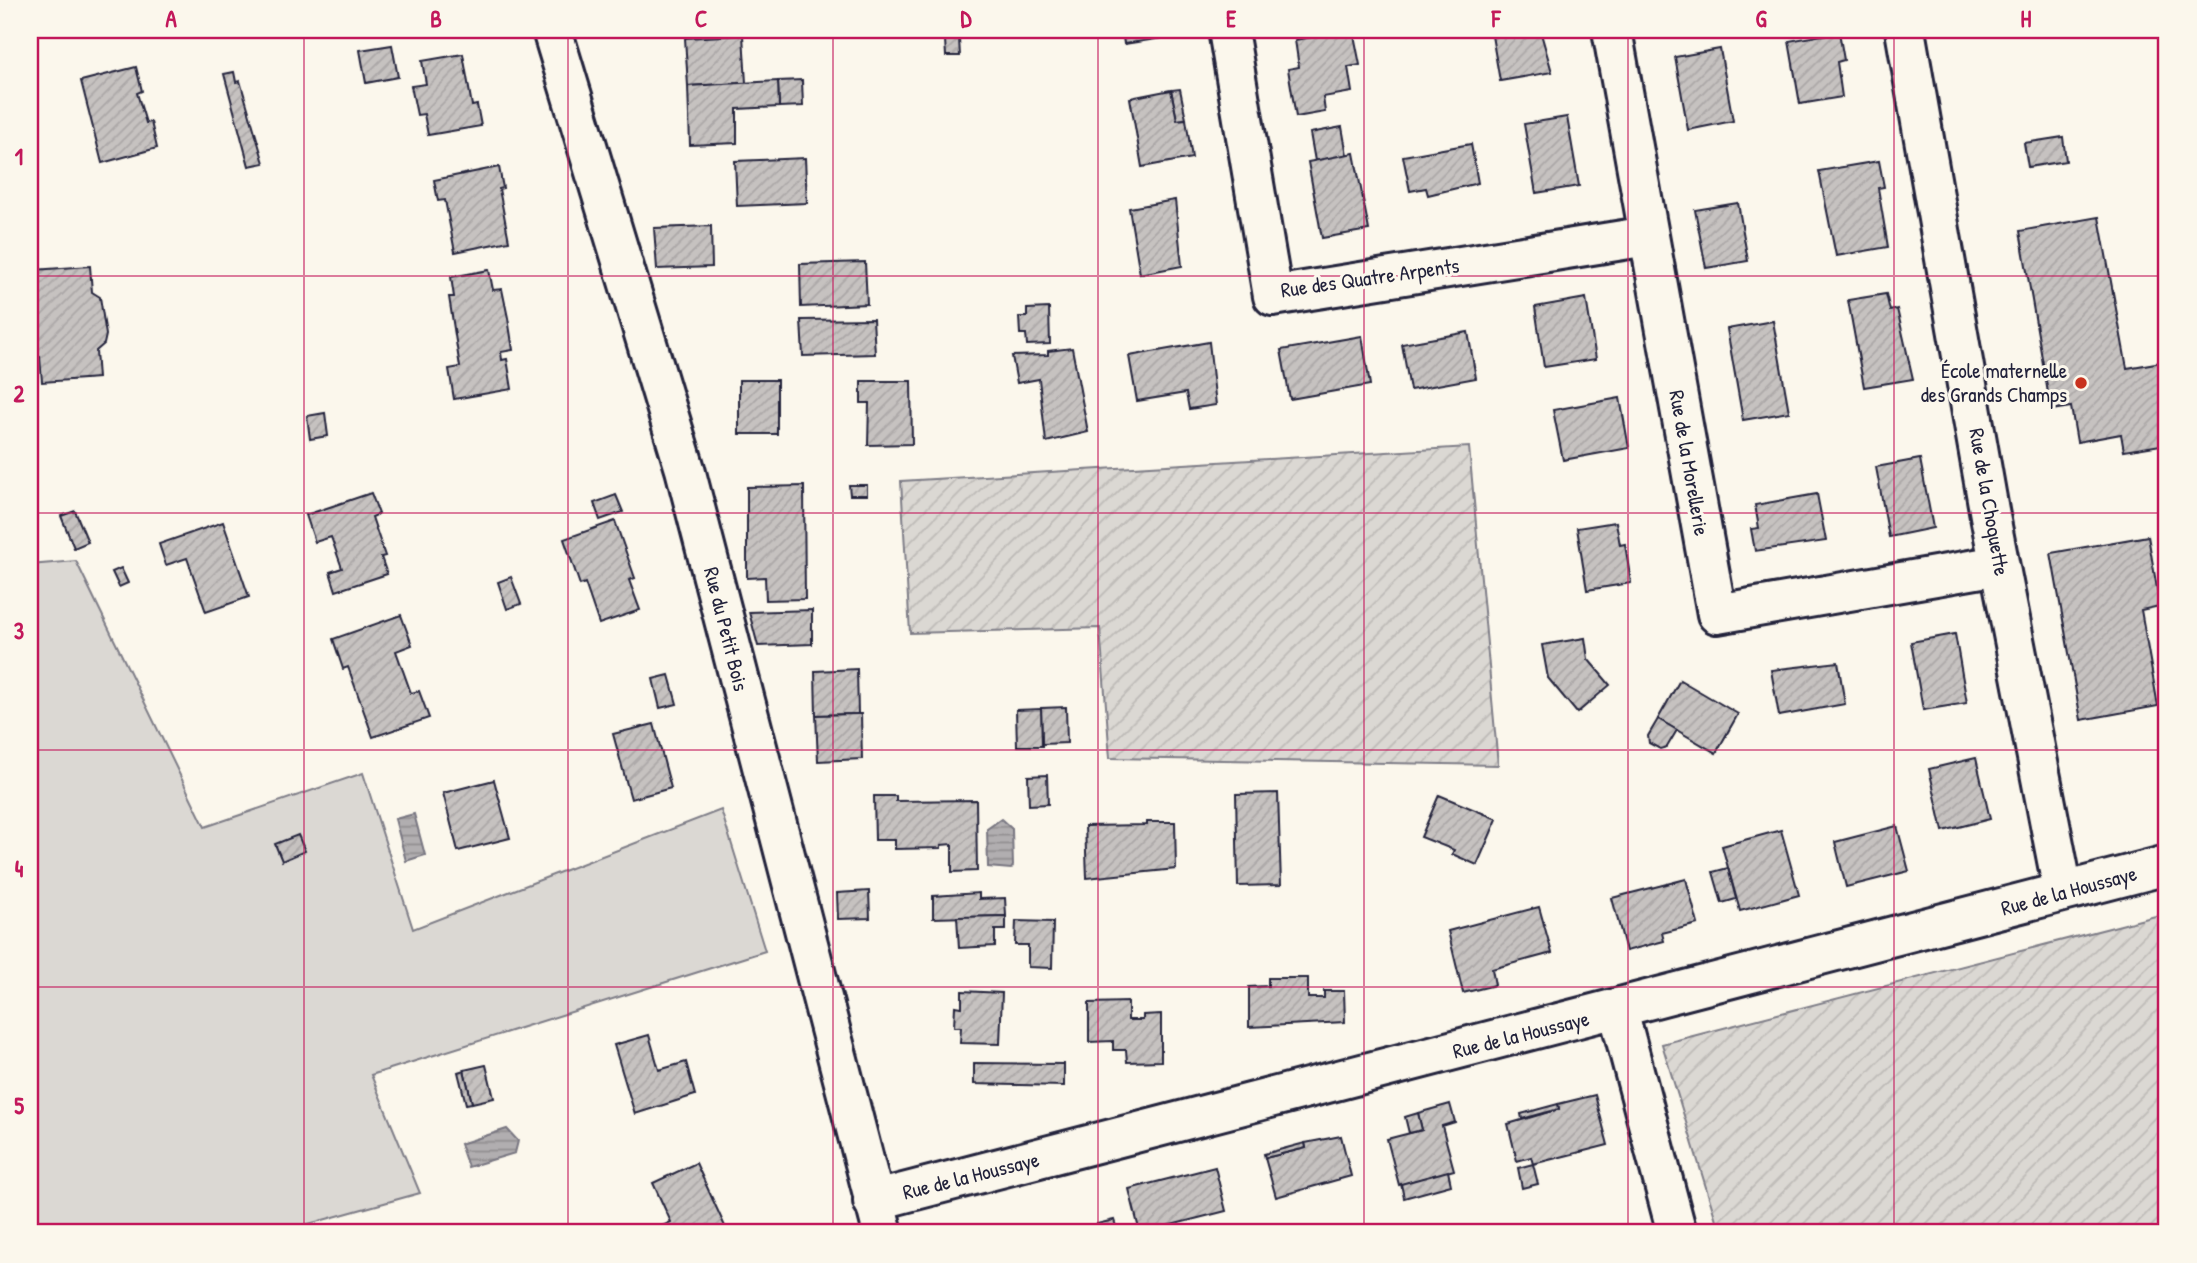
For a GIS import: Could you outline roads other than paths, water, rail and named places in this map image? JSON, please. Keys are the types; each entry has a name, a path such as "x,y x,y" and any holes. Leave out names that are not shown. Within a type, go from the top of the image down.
{"street":[{"name":"Rue du Petit Bois","path":"552,30 685,469 878,1217"},
{"name":"Rue des Quatre Arpents","path":"1228,30 1273,296 1648,236"},
{"name":"Rue de la Morellerie","path":"1612,30 1717,614 1999,565"},
{"name":"Rue de la Choquette","path":"1905,30 1999,565 2063,891"},
{"name":"Rue de la Houssaye","path":"878,1217 1618,1010 2167,865"},
{"path":"1618,1010 1677,1233"}],"place":[{"name":"École maternelle des Grands Champs","path":"2081,383"}]}
